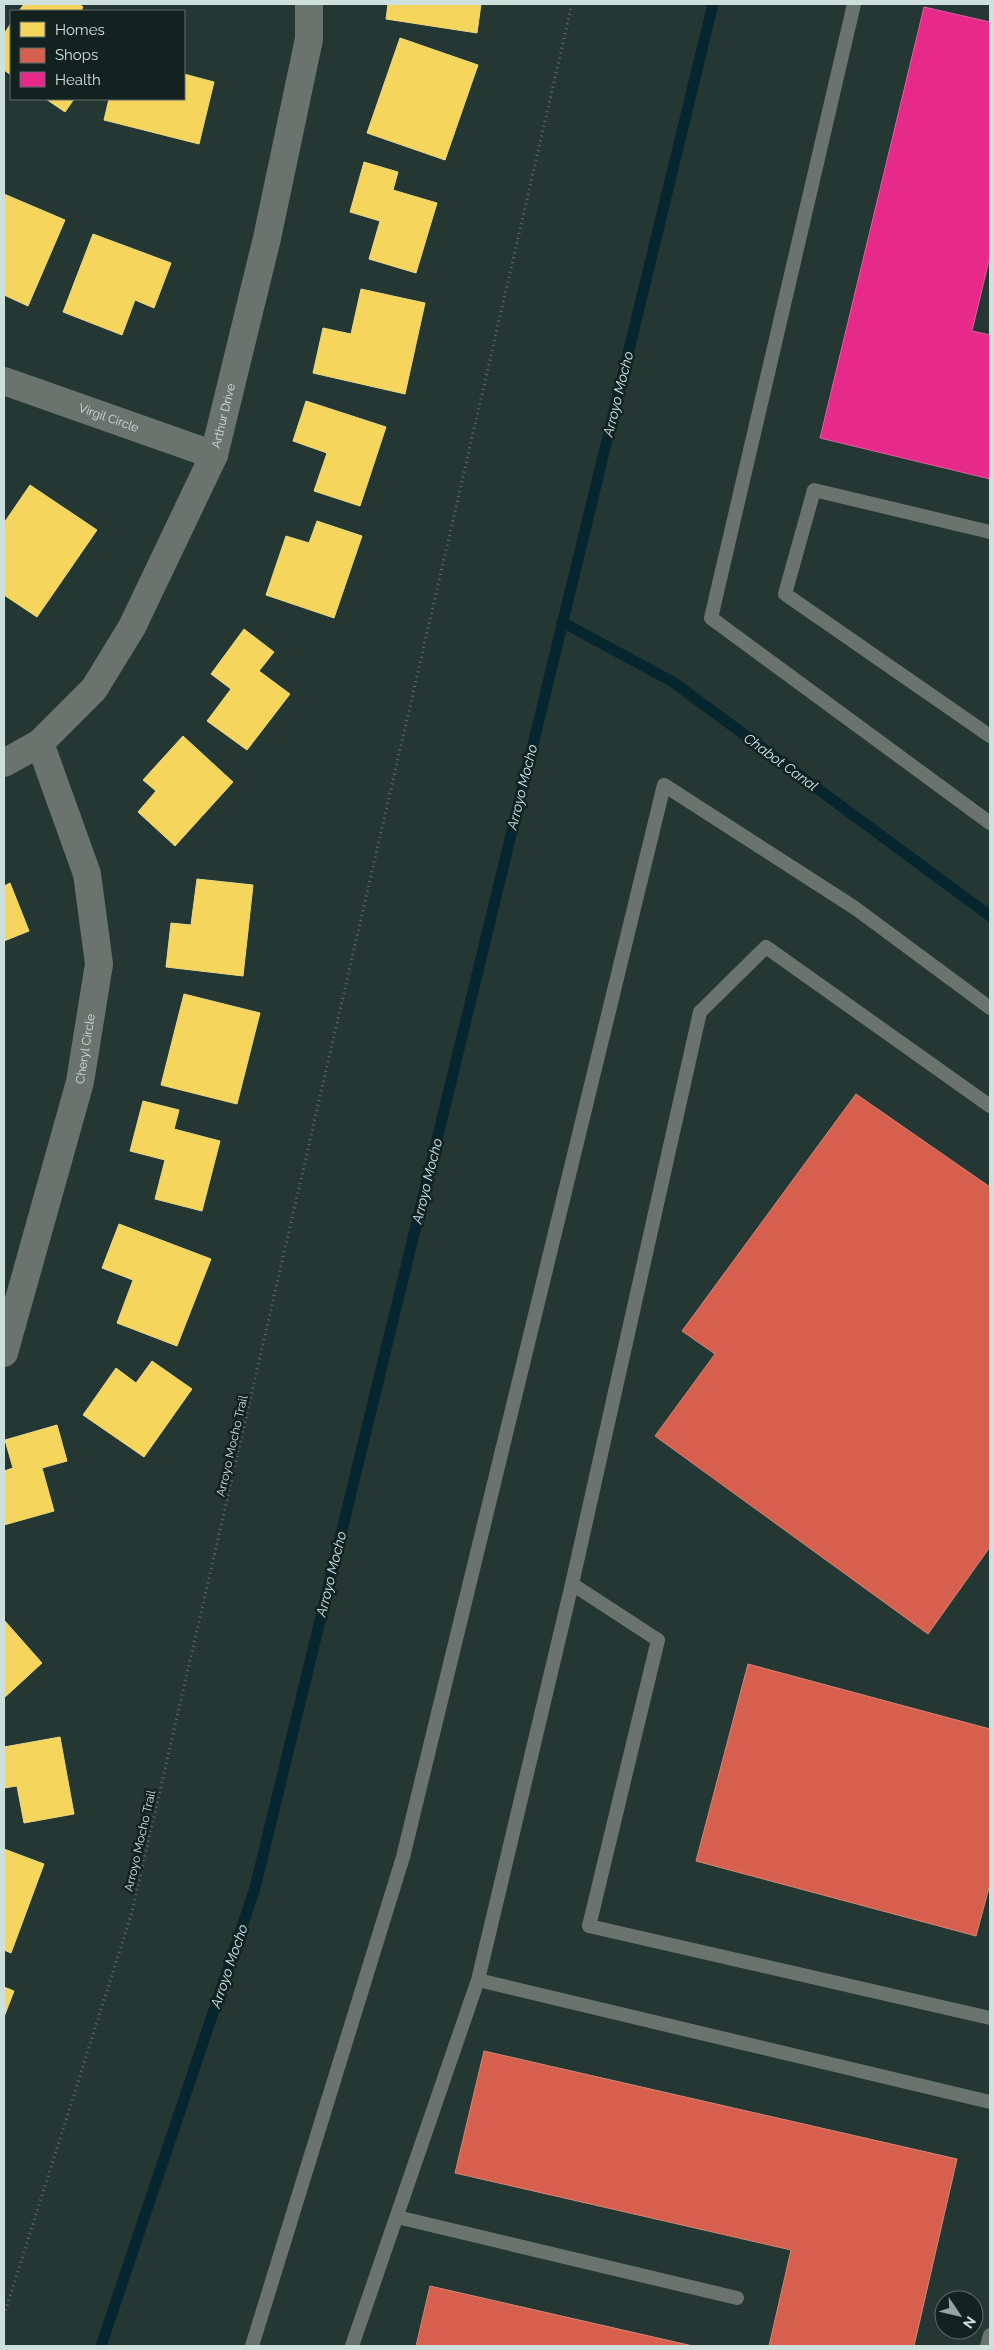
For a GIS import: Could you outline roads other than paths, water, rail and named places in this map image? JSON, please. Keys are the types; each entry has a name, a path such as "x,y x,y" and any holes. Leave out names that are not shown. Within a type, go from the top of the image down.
{"street":[{"name":"Arthur Drive","path":"4,763 40,743 94,689 132,627 214,455 266,238 309,39 309,4"},
{"name":"Virgil Circle","path":"4,381 214,455"},
{"name":"Cheryl Circle","path":"4,1353 80,1082 99,964 87,874 40,743"}],"lane":[{"path":"854,4 711,618 990,823"},
{"path":"990,532 814,490 785,594 990,736"},
{"path":"252,2346 403,1857 664,785 855,908 990,1008"},
{"path":"352,2346 478,1980 572,1584 700,1012 766,947 990,1106"},
{"path":"572,1584 658,1640 589,1926 990,2018"},
{"path":"478,1980 990,2102"},
{"path":"397,2217 737,2298"},
{"path":"987,2346 990,2335"}],"waterway":[{"name":"Arroyo Mocho","path":"101,2346 255,1888 713,4"},
{"name":"Chabot Canal","path":"562,622 673,682 990,916"}]}
